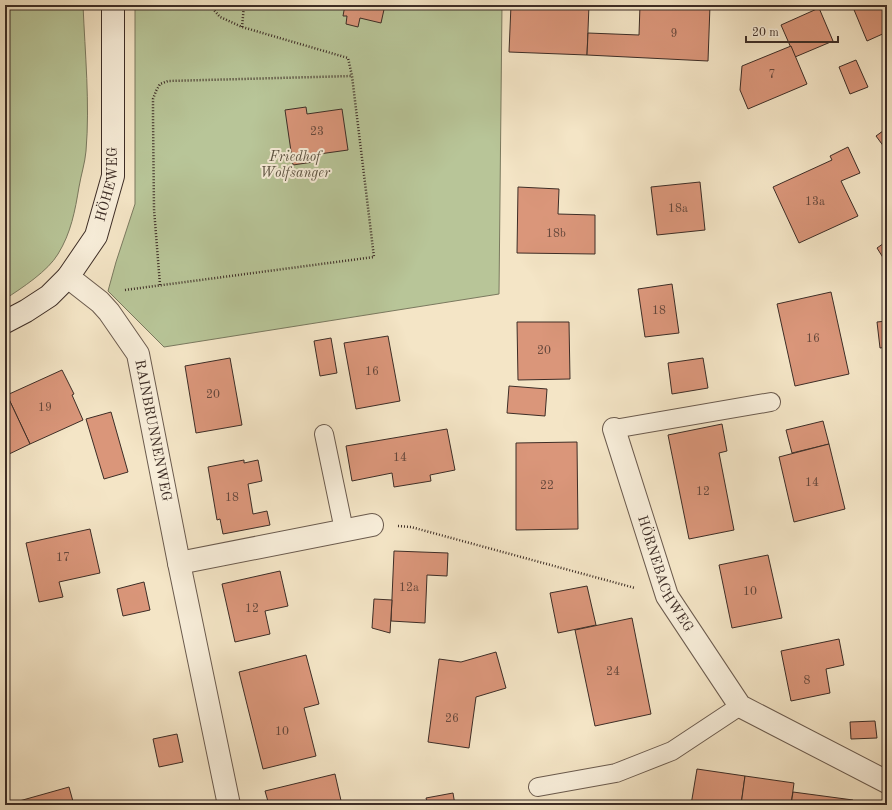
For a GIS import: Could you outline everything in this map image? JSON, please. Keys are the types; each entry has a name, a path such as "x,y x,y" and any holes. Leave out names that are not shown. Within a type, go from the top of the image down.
{"street":[{"name":"HÖHEWEG","path":"5,322 26,311 49,296 68,277 96,236 113,176 113,5"},
{"name":"RAINBRUNNENWEG","path":"68,277 100,302 109,312 138,354 229,805"},
{"name":"HÖRNEBACHWEG","path":"614,429 667,596 740,706 887,782"},
{"path":"179,563 372,524"}],"lane":[{"path":"614,429 770,402"},
{"path":"324,434 344,530"},
{"path":"538,787 616,773 672,751 740,706"}],"path":[{"path":"100,302 119,290 374,257 352,76 348,58 242,27 220,17 212,5"},
{"path":"242,27 244,5"},
{"path":"160,285 154,209 153,99 160,84 168,81 352,76"},
{"path":"372,524 411,527 667,596"}],"green space":[{"path":"5,5 83,5 88,115 85,160 74,213 66,238 58,254 48,267 34,279 5,299"},
{"name":"Friedhof Wolfsanger","path":"135,5 502,5 499,294 164,347 108,291 135,204"}],"building":[{"path":"345,5 385,5 381,23 360,18 358,27 346,24 347,16 343,16"},
{"path":"511,5 589,5 587,55 509,52"},
{"path":"640,5 710,5 708,61 587,55 588,33 639,35"},
{"path":"852,5 887,5 887,32 867,41"},
{"path":"819,8 833,41 795,57 781,25"},
{"path":"791,46 807,84 748,109 740,90 742,66"},
{"path":"856,60 868,87 850,94 839,67"},
{"path":"306,107 307,114 342,109 348,150 312,155 313,162 293,165 285,110"},
{"path":"887,128 887,151 876,136"},
{"path":"848,147 860,173 841,181 858,216 799,243 773,187 832,160 830,156"},
{"path":"700,182 705,230 657,235 651,187"},
{"path":"518,187 559,189 558,214 595,215 595,254 517,253"},
{"path":"887,241 887,264 877,248"},
{"path":"672,284 679,333 645,337 638,289"},
{"path":"831,292 849,374 795,386 777,304"},
{"path":"887,321 887,347 880,348 877,322"},
{"path":"517,322 569,322 570,379 518,380"},
{"path":"388,336 400,401 356,409 344,343"},
{"path":"331,338 337,373 320,376 314,341"},
{"path":"230,358 242,425 196,433 185,366"},
{"path":"703,358 708,388 672,394 668,363"},
{"path":"62,370 74,394 72,395 83,420 30,444 7,395"},
{"path":"509,386 547,389 545,416 507,413"},
{"path":"7,395 30,444 5,456 5,396"},
{"path":"111,412 128,472 104,479 86,419"},
{"path":"823,421 829,444 792,453 786,430"},
{"path":"722,424 727,451 719,453 734,530 689,539 668,435"},
{"path":"447,429 455,470 430,475 431,481 394,487 392,473 352,481 346,446"},
{"path":"577,442 578,529 516,530 516,443"},
{"path":"829,444 845,509 794,522 779,457"},
{"path":"244,460 244,463 258,460 262,481 248,484 253,514 267,511 270,525 223,534 220,519 217,520 208,467"},
{"path":"90,529 100,573 59,582 63,597 39,602 26,543"},
{"path":"394,551 448,553 447,576 427,575 425,623 391,621"},
{"path":"768,555 782,618 732,628 719,565"},
{"path":"280,571 288,606 265,611 270,634 235,642 222,584"},
{"path":"144,582 150,610 123,616 117,589"},
{"path":"587,586 596,625 558,633 550,593"},
{"path":"374,599 392,600 390,633 372,628"},
{"path":"632,618 651,714 595,726 575,630"},
{"path":"839,639 844,665 826,669 830,693 791,701 781,651"},
{"path":"496,652 506,688 476,697 469,748 428,742 439,659 461,662"},
{"path":"306,655 319,704 304,708 316,756 263,769 239,672"},
{"path":"875,721 877,738 851,739 850,722"},
{"path":"177,734 183,762 159,767 153,739"},
{"path":"697,769 745,776 741,805 691,805"},
{"path":"335,774 342,805 269,805 265,791"},
{"path":"745,776 794,783 791,805 741,805"},
{"path":"69,787 74,805 5,805"},
{"path":"793,792 853,800 852,805 791,805"},
{"path":"453,793 455,805 428,805 426,798"},
{"path":"609,801 610,805 589,805"}]}
